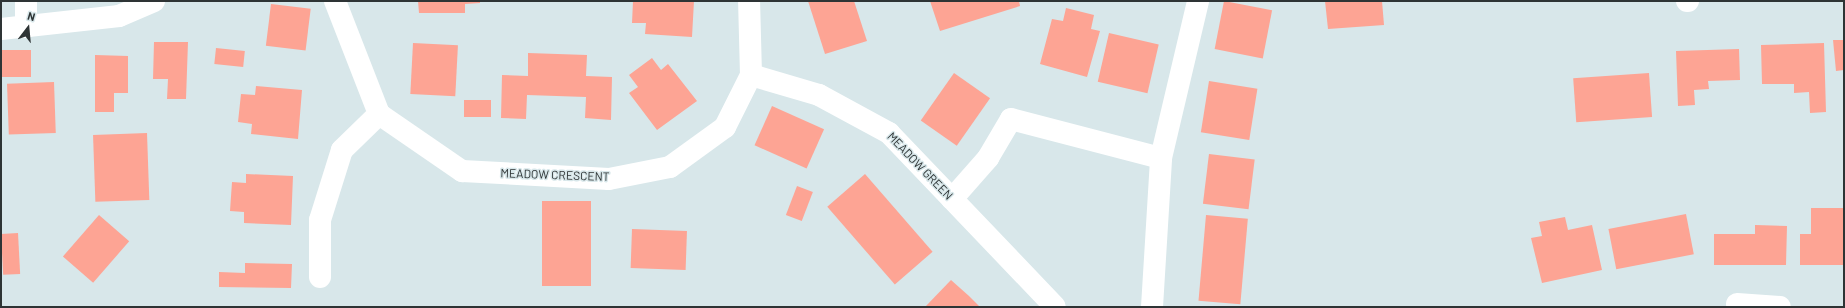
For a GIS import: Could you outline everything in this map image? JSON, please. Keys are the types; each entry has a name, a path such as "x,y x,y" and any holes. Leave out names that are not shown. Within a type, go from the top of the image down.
{"street":[{"path":"26,1 26,27"},
{"path":"1,29 119,16 154,1"},
{"path":"320,277 320,220 342,150 379,114 335,1"},
{"name":"MEADOW CRESCENT","path":"379,114 462,171 609,179 670,167 725,127 751,75 749,1"},
{"path":"1152,307 1161,158 1198,1"},
{"name":"MEADOW GREEN","path":"751,75 819,95 889,132 1055,307"},
{"path":"952,199 988,158 1011,120 1161,158"},
{"path":"1737,304 1780,307"}],"building":[{"path":"418,1 480,1 480,3 465,4 465,13 419,13"},
{"path":"633,1 694,1 692,37 645,34 646,23 632,23"},
{"path":"808,1 854,1 867,41 825,54"},
{"path":"930,1 1019,1 1020,6 940,31"},
{"path":"1224,1 1272,10 1263,58 1215,49"},
{"path":"1325,1 1382,1 1384,25 1328,29"},
{"path":"271,4 311,9 306,51 266,46"},
{"path":"1066,8 1094,15 1091,29 1100,31 1087,77 1040,64 1052,19 1063,21"},
{"path":"1109,33 1159,44 1147,93 1098,82"},
{"path":"1833,40 1844,40 1844,70 1836,71"},
{"path":"154,42 188,42 186,99 167,99 168,79 153,79"},
{"path":"413,43 458,45 455,96 410,94"},
{"path":"1824,43 1826,112 1810,113 1809,92 1794,93 1794,84 1762,84 1761,45"},
{"path":"216,48 245,51 243,67 214,64"},
{"path":"1739,49 1740,80 1708,81 1709,89 1694,90 1695,105 1678,106 1676,51"},
{"path":"1,50 31,50 31,77 1,77"},
{"path":"528,53 587,55 586,76 612,77 611,120 585,118 586,97 527,95 526,119 501,118 502,75 528,76"},
{"path":"95,55 128,56 128,93 114,93 114,112 95,112"},
{"path":"652,58 661,70 668,64 697,101 657,130 629,93 638,87 629,75"},
{"path":"954,73 990,98 957,146 921,121"},
{"path":"1649,73 1652,117 1576,122 1573,78"},
{"path":"1209,81 1257,89 1249,140 1201,132"},
{"path":"54,82 56,133 9,135 7,84"},
{"path":"256,86 302,90 298,139 251,134 252,124 238,122 241,94 255,95"},
{"path":"464,100 491,100 491,117 464,117"},
{"path":"772,106 824,129 807,168 755,145"},
{"path":"147,133 149,200 95,202 93,135"},
{"path":"1209,154 1255,160 1249,209 1203,204"},
{"path":"246,174 293,176 291,225 244,223 244,212 230,211 232,182 246,183"},
{"path":"865,174 933,252 895,285 827,207"},
{"path":"797,186 813,192 802,221 786,215"},
{"path":"542,201 591,201 591,286 542,286"},
{"path":"1811,208 1844,208 1844,265 1800,265 1800,234 1811,234"},
{"path":"1686,214 1694,254 1616,269 1608,229"},
{"path":"99,215 129,241 93,283 63,257"},
{"path":"1206,215 1248,219 1240,304 1199,301"},
{"path":"1565,217 1568,230 1592,225 1602,270 1542,283 1531,238 1542,236 1539,222"},
{"path":"1755,225 1787,226 1786,265 1714,265 1714,234 1755,234"},
{"path":"632,229 687,231 686,270 631,268"},
{"path":"18,233 20,274 3,275 1,234"},
{"path":"245,263 292,264 291,288 219,287 219,272 245,273"},
{"path":"951,280 969,296 980,307 925,307"}]}
